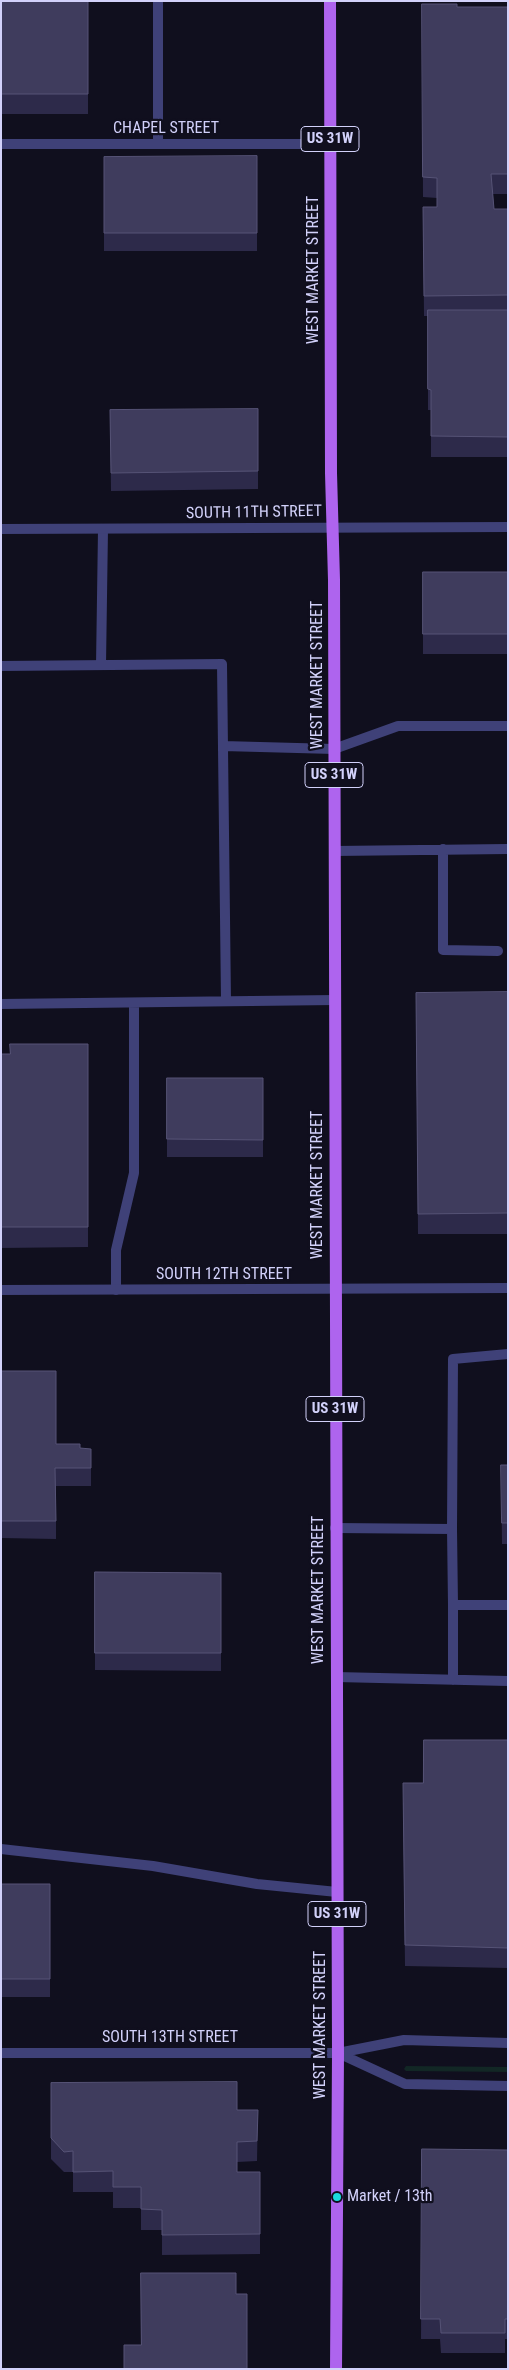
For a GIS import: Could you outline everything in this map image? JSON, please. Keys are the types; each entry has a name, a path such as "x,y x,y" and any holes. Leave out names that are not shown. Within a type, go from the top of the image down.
{"main road":[{"name":"WEST MARKET STREET","path":"330,1 330,472 334,527 334,1290 338,2053 336,2369"}],"street":[{"path":"158,1 158,144"},
{"name":"CHAPEL STREET","path":"1,144 330,144"},
{"name":"SOUTH 11TH STREET","path":"1,529 508,527"},
{"path":"101,665 103,529"},
{"path":"1,666 222,664 226,1002"},
{"path":"223,746 334,749 398,726 508,726"},
{"path":"443,849 443,950 498,951"},
{"path":"334,851 508,849"},
{"path":"1,1004 335,1000"},
{"path":"116,1290 116,1250 134,1173 134,1003"},
{"name":"SOUTH 12TH STREET","path":"1,1290 508,1288"},
{"path":"453,1680 453,1359 508,1354"},
{"path":"335,1528 452,1529"},
{"path":"453,1605 508,1605"},
{"path":"336,1677 508,1681"},
{"path":"1,1848 153,1866 257,1884 337,1892"},
{"name":"SOUTH 13TH STREET","path":"1,2053 338,2053 404,2040 508,2043"},
{"name":"SOUTH 13TH STREET","path":"338,2053 405,2084 508,2086"}],"green space":[{"path":"406,2066 508,2067 508,2072 406,2071 404,2069"}],"building":[{"path":"1,1 88,1 88,94 1,94"},
{"path":"422,4 457,4 457,7 508,7 508,174 491,174 494,209 508,209 508,295 424,296 423,207 437,207 437,178 423,177"},
{"path":"257,156 257,233 104,233 104,157"},
{"path":"428,310 508,310 508,437 431,436 431,390 428,389"},
{"path":"258,409 258,471 111,473 110,410"},
{"path":"423,572 508,572 508,634 423,634"},
{"path":"508,992 508,1213 418,1214 416,993"},
{"path":"10,1044 88,1044 88,1227 1,1227 1,1054 10,1054"},
{"path":"167,1078 263,1078 263,1140 167,1139"},
{"path":"1,1371 56,1371 56,1444 80,1444 80,1448 91,1449 91,1468 55,1468 56,1521 1,1521"},
{"path":"501,1465 508,1465 508,1523 502,1523"},
{"path":"95,1572 221,1573 221,1653 95,1653"},
{"path":"424,1740 508,1740 508,1948 405,1945 403,1783 423,1783"},
{"path":"1,1884 50,1884 50,1979 1,1979"},
{"path":"237,2082 237,2110 258,2110 257,2141 237,2142 237,2172 260,2172 260,2234 162,2235 162,2210 141,2209 141,2187 113,2187 113,2171 73,2172 73,2151 64,2152 51,2138 51,2083"},
{"path":"422,2149 508,2150 508,2319 505,2319 505,2333 441,2333 440,2319 421,2319"},
{"path":"141,2273 236,2273 236,2294 247,2294 247,2369 124,2369 124,2345 141,2345"}],"place":[{"name":"Market / 13th","path":"337,2197"}]}
